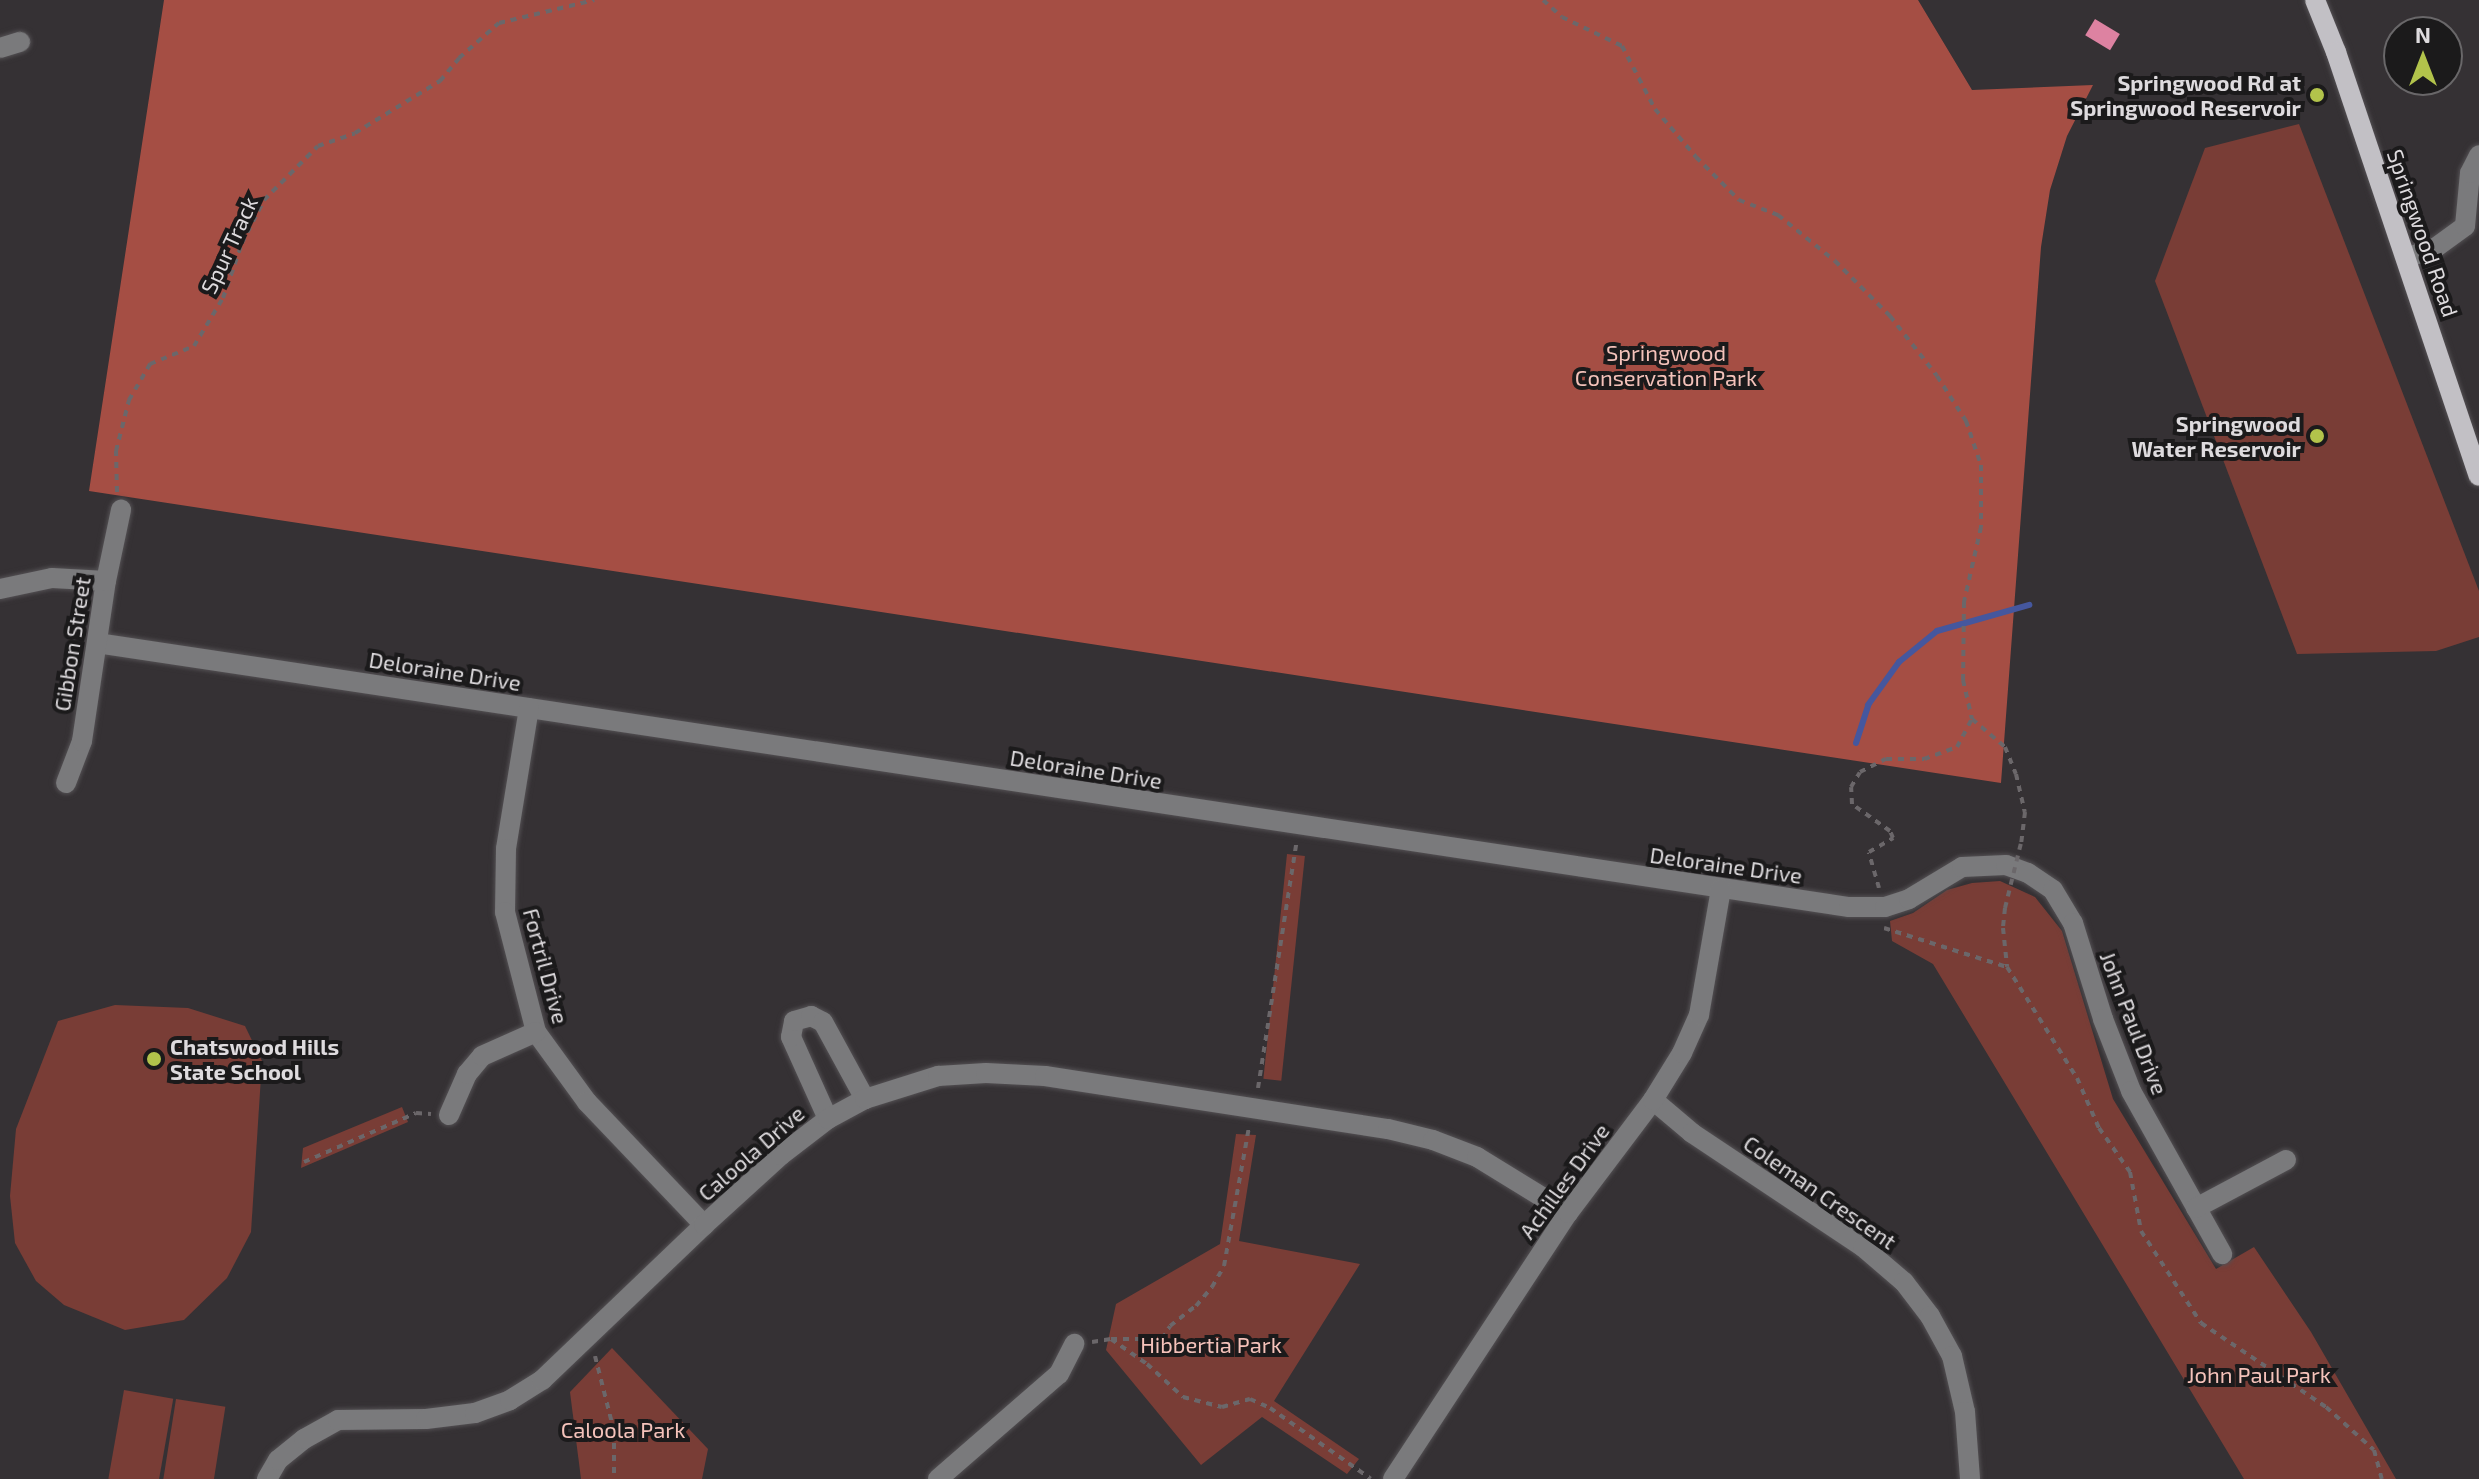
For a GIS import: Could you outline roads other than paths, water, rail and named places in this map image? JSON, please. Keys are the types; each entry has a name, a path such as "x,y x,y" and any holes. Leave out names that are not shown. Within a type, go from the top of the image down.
{"main road":[{"name":"Springwood Road","path":"2315,0 2336,52 2479,476"},
{"name":"Springwood Road","path":"2324,0 2336,52"}],"street":[{"path":"2406,258 2435,248 2465,226 2470,173 2479,155"},
{"name":"Gibbon Street","path":"66,783 82,741 106,581 121,510"},
{"path":"0,589 52,578 106,581"},
{"name":"Deloraine Drive","path":"97,643 1849,907 1885,907 1909,899 1962,867 1983,864 2006,865 2028,873 2053,890"},
{"name":"Fortril Drive","path":"529,708 506,849 505,912 536,1032 587,1102 704,1225"},
{"name":"Achilles Drive","path":"1393,1479 1568,1213 1653,1100 1682,1053 1699,1015 1721,889"},
{"name":"John Paul Drive","path":"2053,890 2073,923 2103,1019 2131,1091 2222,1254"},
{"path":"828,1119 791,1037 794,1021 811,1016 823,1022 865,1099"},
{"path":"449,1115 467,1074 482,1056 536,1032"},
{"name":"Caloola Drive","path":"267,1479 278,1460 304,1439 338,1420 438,1418 475,1413 510,1400 542,1380 704,1225 781,1155 828,1119 865,1099 938,1076 1045,1076 1388,1129 1433,1140 1477,1157 1568,1213"},
{"name":"Coleman Crescent","path":"1653,1100 1692,1133 1863,1247 1904,1282 1930,1316 1952,1356 1965,1412 1970,1479"},
{"path":"2196,1208 2286,1160"},
{"path":"938,1479 1059,1374 1074,1344"}],"waterway":[{"path":"1856,743 1868,705 1899,662 1937,631 2029,605"}],"place":[{"name":"Springwood Rd at Springwood Reservoir","path":"2317,95"},
{"name":"Springwood Water Reservoir","path":"2317,436"},
{"name":"Chatswood Hills State School","path":"154,1059"}],"park label":[{"name":"Springwood Conservation Park","path":"1666,364"},
{"name":"Hibbertia Park","path":"1211,1345"},
{"name":"John Paul Park","path":"2259,1375"},
{"name":"Caloola Park","path":"623,1430"}]}
